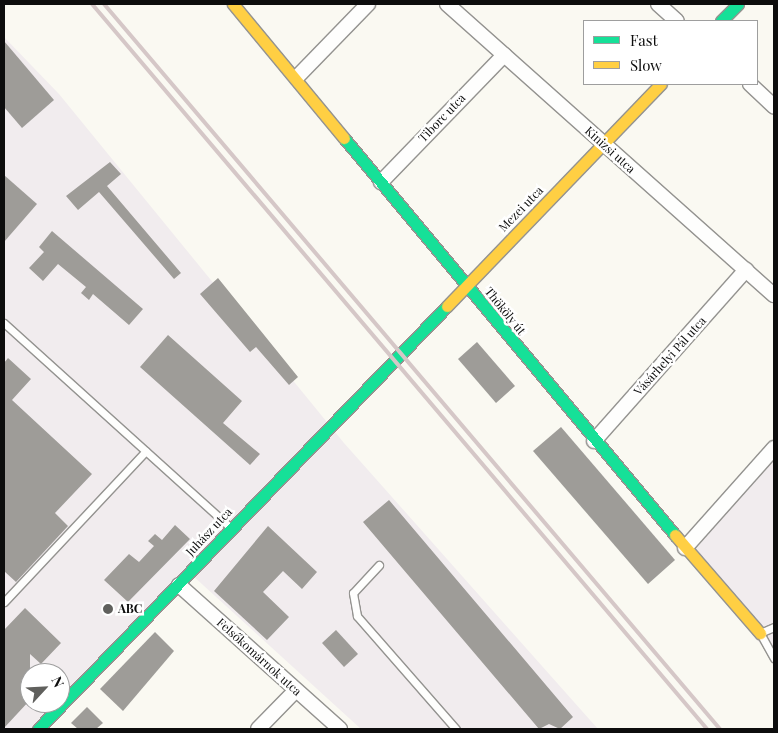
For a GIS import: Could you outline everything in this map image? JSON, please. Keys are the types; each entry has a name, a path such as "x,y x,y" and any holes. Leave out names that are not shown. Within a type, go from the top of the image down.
{"street":[{"name":"Thököly út","path":"233,4 297,77 594,441 760,633"},
{"path":"297,77 368,4"},
{"name":"Kinizsi utca","path":"447,4 602,144 774,295"},
{"path":"658,4 676,20"},
{"path":"722,20 738,4"},
{"name":"Tiborc utca","path":"381,182 504,55"},
{"name":"Mezei utca","path":"401,354 660,85"},
{"path":"751,85 774,106"},
{"name":"Vásárhelyi Pál utca","path":"594,441 746,270"},
{"name":"Juhász utca","path":"38,729 401,354"},
{"path":"685,548 774,448"},
{"name":"Felsőkomárnok utca","path":"179,585 340,729"},
{"path":"258,729 296,690"}],"lane":[{"path":"4,323 232,528"},
{"path":"4,602 146,451"},
{"path":"379,565 353,593 357,616 456,729"},
{"path":"774,627 760,633 774,658"}],"shaded area":[{"path":"4,37 59,94 344,443 598,729 361,729 192,575 70,704 70,663 20,663 20,713 61,713 46,729 4,729"},
{"path":"774,455 774,660 681,551"}],"building":[{"path":"4,41 54,100 22,128 4,107"},
{"path":"110,162 121,174 107,186 181,273 174,279 99,192 78,210 66,196"},
{"path":"4,175 37,204 4,242"},
{"path":"52,231 143,309 129,325 93,294 89,300 81,293 86,287 58,264 43,281 29,268 44,252 39,247"},
{"path":"218,278 298,377 289,385 256,347 250,352 200,294"},
{"path":"168,335 242,401 223,423 260,454 250,465 140,367"},
{"path":"477,342 515,386 496,403 458,359"},
{"path":"8,358 31,379 12,400 92,474 55,513 68,526 16,582 4,571 4,363"},
{"path":"561,427 675,560 648,584 533,451"},
{"path":"389,500 573,717 560,729 549,724 539,729 363,522"},
{"path":"175,525 190,539 128,602 104,580 129,554 139,562 154,546 148,541 155,534 162,540"},
{"path":"268,526 317,572 302,589 283,571 263,592 289,617 267,640 214,591"},
{"path":"25,608 61,643 42,663 30,654 30,663 20,663 20,711 4,728 4,630"},
{"path":"336,630 358,654 344,667 322,643"},
{"path":"155,632 174,651 123,711 100,689"},
{"path":"87,707 103,723 96,729 78,729 71,723"}],"railway":[{"path":"92,4 707,729"},
{"path":"104,4 720,729"}],"traffic: fast":[{"path":"722,20 738,4"},
{"path":"344,138 675,535"},
{"path":"38,729 447,306"}],"traffic: slow":[{"path":"233,4 344,138"},
{"path":"447,306 660,85"},
{"path":"675,535 760,633"}],"place":[{"name":"ABC","path":"108,609"}]}
